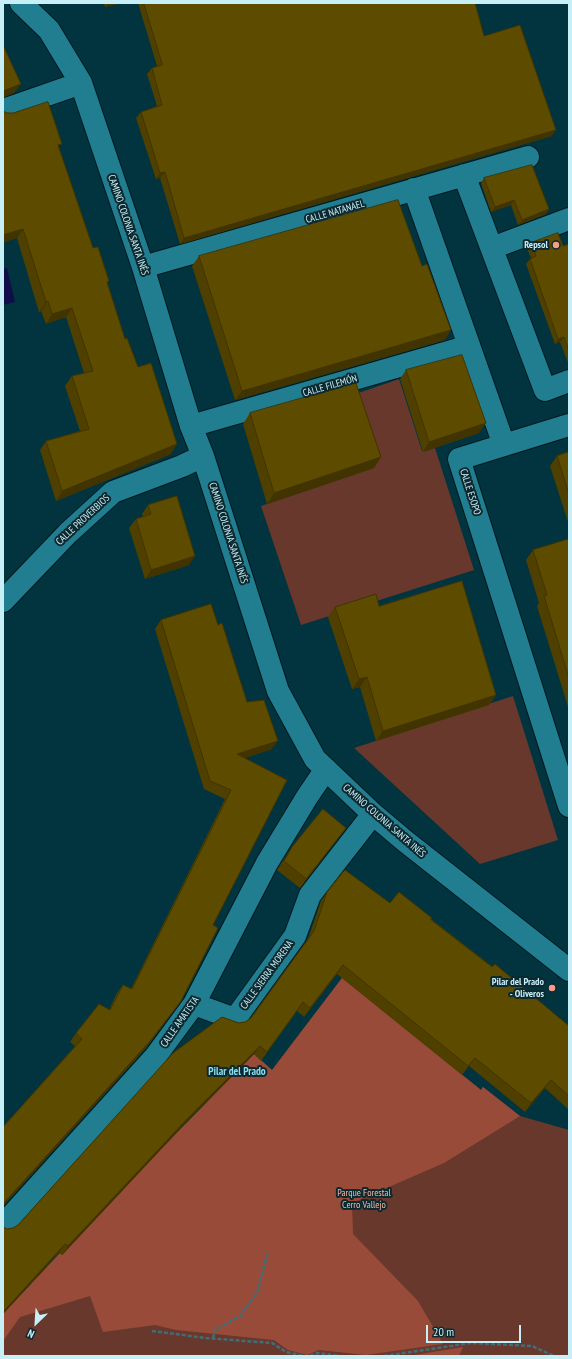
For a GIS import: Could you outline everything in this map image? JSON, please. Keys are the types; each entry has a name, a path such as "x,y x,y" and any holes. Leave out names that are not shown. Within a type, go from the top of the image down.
{"street":[{"name":"CAMINO COLONIA SANTA INÉS","path":"22,3 49,30 81,84 143,267 191,426 203,456 278,690 315,759 373,814 422,855 569,970"},
{"path":"3,110 81,84"},
{"name":"CALLE NATANAEL","path":"143,267 528,157"},
{"path":"464,175 545,390 569,381"},
{"path":"414,189 504,445 569,425"},
{"path":"492,248 569,219"},
{"name":"CALLE FILEMÓN","path":"191,426 469,346"},
{"name":"CALLE ESOPO","path":"504,445 459,459 569,806"},
{"name":"CALLE PROVERBIOS","path":"3,601 68,533 113,492 182,466 203,456"},
{"name":"CALLE AMATISTA","path":"3,1225 155,1057 194,1004 267,863 307,797 326,769"},
{"name":"CALLE SIERRA MORENA","path":"194,1004 235,1019 295,936 310,895 373,814"}],"path":[{"path":"213,1338 215,1330 240,1316 257,1293 268,1252"},
{"path":"152,1331 272,1343 286,1352 304,1356"},
{"path":"384,1356 472,1343 532,1346 554,1356"},
{"path":"310,1356 318,1353 340,1356"}],"green space":[{"path":"399,379 422,451 435,448 474,570 301,625 261,506 374,468 350,396"},
{"path":"513,696 558,840 480,864 354,748"},
{"name":"Parque Forestal Cerro Vallejo","path":"342,978 481,1090 483,1087 520,1116 569,1130 569,1356 3,1356 3,1314 60,1253 62,1255 161,1149 254,1054 272,1070"}],"shaded area":[{"path":"7,268 15,302 3,305 3,269"},
{"name":"Parque Forestal Cerro Vallejo","path":"342,978 481,1090 483,1087 520,1116 444,1163 352,1203 353,1234 418,1301 443,1344 366,1355 319,1350 307,1355 288,1350 274,1340 176,1330 155,1325 103,1332 90,1296 20,1317 3,1341 3,1314 60,1253 62,1255 161,1149 254,1054 272,1070"},
{"path":"463,1347 459,1356 409,1356"}],"building":[{"path":"144,3 475,3 484,36 520,25 556,130 184,238 165,172 160,173 141,112 162,105 152,68 162,65"},
{"path":"3,45 21,84 3,91"},
{"path":"48,102 62,144 58,145 93,248 98,247 109,281 107,282 125,339 127,338 138,367 151,363 177,444 62,491 46,441 89,429 72,376 93,371 72,308 52,314 48,301 46,302 23,229 3,235 3,111 13,113"},
{"path":"532,165 549,209 522,220 514,200 495,207 484,178"},
{"path":"398,200 422,266 427,264 451,330 242,391 199,256"},
{"path":"558,233 563,246 569,244 569,351 564,337 558,339 530,259 536,256 531,243"},
{"path":"462,355 486,423 429,442 406,370"},
{"path":"356,383 381,457 274,493 250,413"},
{"path":"569,452 569,494 557,456"},
{"path":"177,496 195,556 151,570 136,519 151,514 148,505"},
{"path":"569,539 569,678 544,596 547,595 533,550"},
{"path":"462,581 496,695 383,731 367,677 359,679 335,607 376,594 379,606"},
{"path":"211,604 218,625 222,623 247,702 264,700 278,741 237,754 287,780 213,925 218,928 181,1001 151,1040 3,1204 3,1127 82,1039 76,1033 99,1004 110,1010 123,985 132,989 231,790 210,781 161,620"},
{"path":"323,809 346,828 306,879 284,861 292,847"},
{"path":"345,870 390,903 399,892 432,918 430,919 492,967 495,964 569,1026 569,1096 551,1080 531,1103 475,1058 468,1066 343,965 310,1008 303,1002 267,1052 260,1046 187,1119 68,1246 65,1244 3,1312 3,1227 7,1229 18,1225 173,1053 222,1017 239,1023 245,1022 251,1018 314,931 327,892"}],"place":[{"name":"Repsol","path":"556,245"},
{"name":"Pilar del Prado - Oliveros","path":"552,988"}],"district":[{"name":"Pilar del Prado","path":"237,1072"}]}
